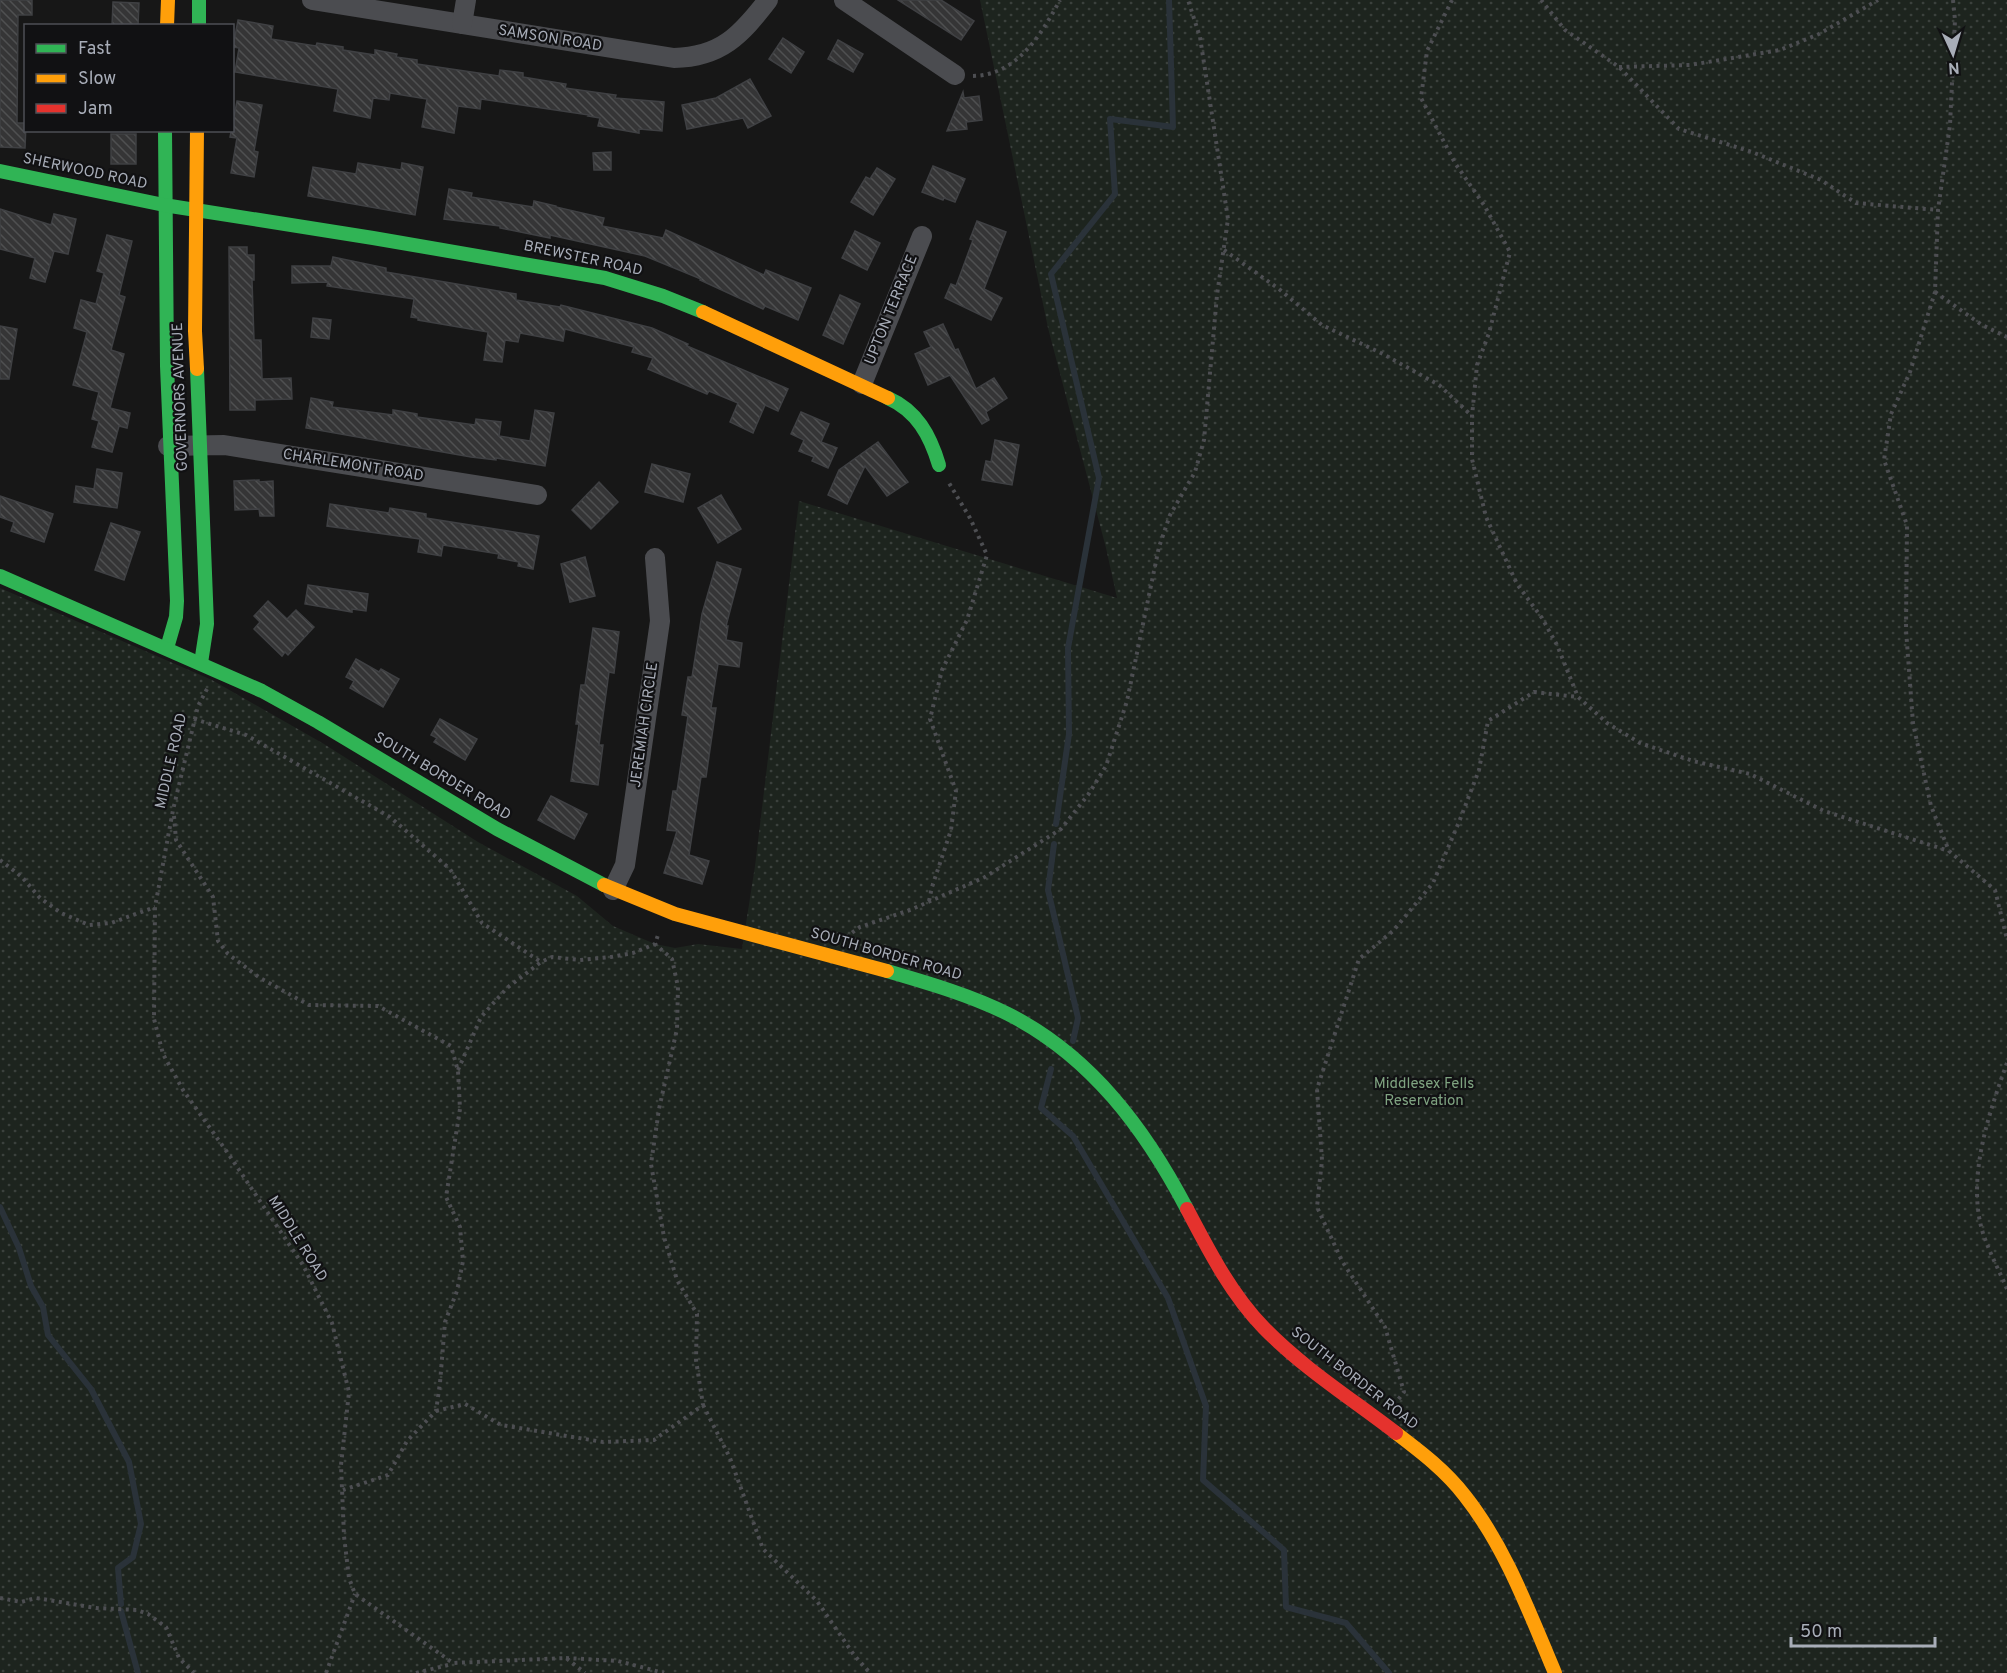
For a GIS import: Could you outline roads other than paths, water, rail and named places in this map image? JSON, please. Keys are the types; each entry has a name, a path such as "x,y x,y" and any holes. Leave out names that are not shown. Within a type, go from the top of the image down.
{"street":[{"path":"167,24 168,0"},
{"path":"199,0 199,24"},
{"name":"SAMSON ROAD","path":"312,0 664,58 684,58 712,51 729,42 745,30 768,0"},
{"path":"462,24 466,0"},
{"path":"844,0 955,75"},
{"name":"GOVERNORS AVENUE","path":"165,132 168,446 177,601 176,617 167,648"},
{"name":"GOVERNORS AVENUE","path":"197,132 195,331 207,624 201,663"},
{"name":"SHERWOOD ROAD","path":"0,171 164,205"},
{"name":"BREWSTER ROAD","path":"164,205 531,264 605,278 663,296 900,403 916,415 925,427 933,443 939,465"},
{"name":"UPTON TERRACE","path":"862,384 922,236"},
{"name":"CHARLEMONT ROAD","path":"168,446 224,445 537,495"},
{"name":"JEREMIAH CIRCLE","path":"613,890 625,865 660,621 654,558"},
{"name":"SOUTH BORDER ROAD","path":"0,576 99,616 271,696 540,854 613,890 665,911 929,983 1001,1010 1051,1041 1112,1095 1147,1140 1163,1164 1203,1240 1242,1303 1285,1349 1449,1477 1482,1520 1508,1567 1555,1673"}],"waterway":[{"path":"1056,824 1069,734 1068,648 1099,478 1051,274 1115,194 1110,119 1173,127 1169,0"},
{"path":"1054,844 1048,890 1078,1018 1073,1041"},
{"path":"1051,1069 1041,1108 1073,1136 1168,1298 1206,1406 1203,1480 1284,1550 1286,1607 1346,1623 1389,1673"},
{"path":"0,1207 19,1248 31,1286 43,1307 48,1335 91,1389 129,1462 141,1524 133,1557 118,1568 121,1604"},
{"path":"121,1611 138,1673"}],"park label":[{"name":"Middlesex Fells Reservation","path":"1424,1092"}]}
